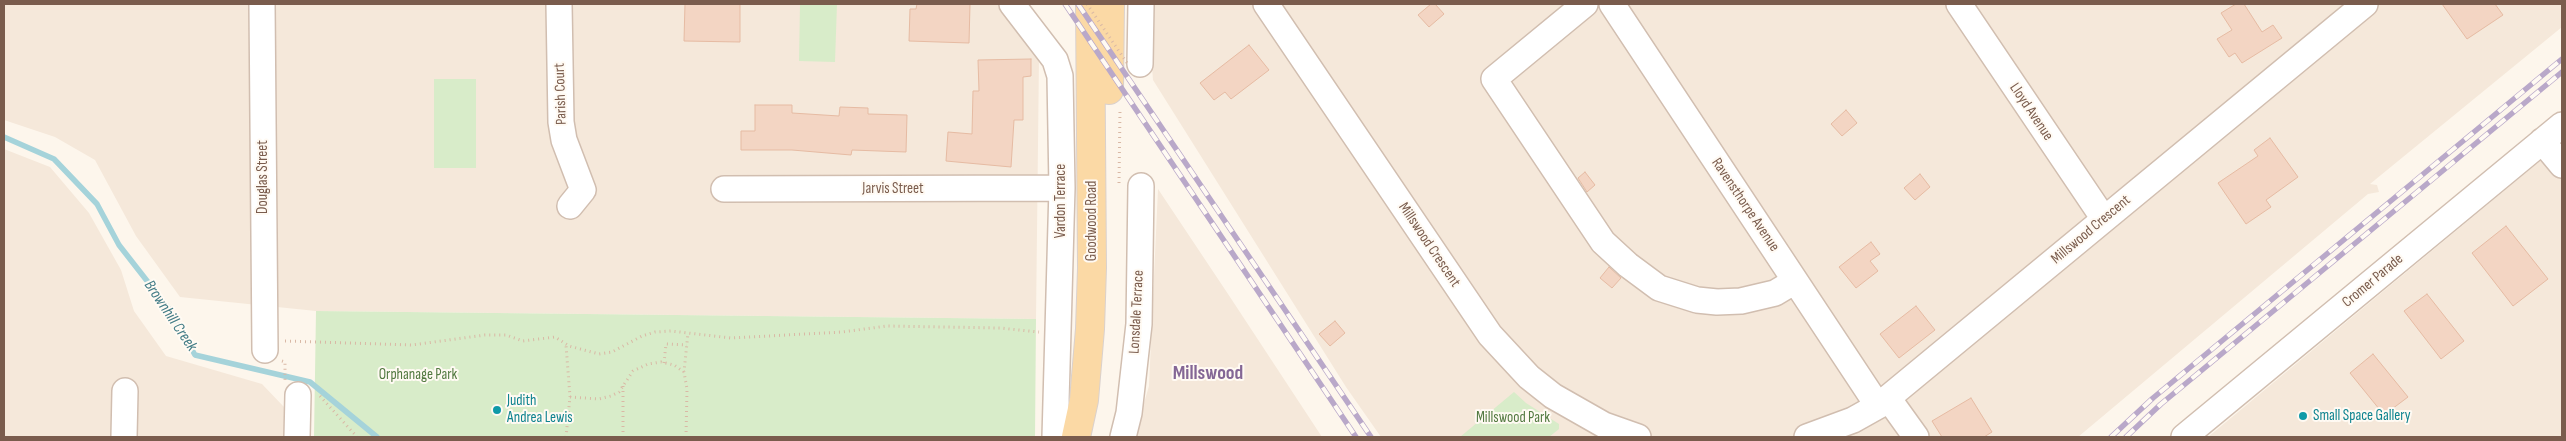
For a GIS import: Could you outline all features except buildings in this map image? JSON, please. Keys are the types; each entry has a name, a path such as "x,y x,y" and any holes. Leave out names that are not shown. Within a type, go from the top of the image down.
{"main road":[{"name":"Goodwood Road","path":"1072,430 1087,365 1092,275 1088,4"},
{"name":"Goodwood Road","path":"1072,430 1106,361 1109,315 1110,4"}],"street":[{"name":"Douglas Street","path":"262,4 271,351"},
{"name":"Parish Court","path":"560,4 561,122 564,140 583,190 570,206"},
{"name":"Vardon Terrace","path":"1012,4 1054,60 1060,76 1062,188 1059,334 1072,430"},
{"path":"1134,64 1141,4"},
{"name":"Millswood Crescent","path":"1266,4 1490,335 1529,377 1553,396 1604,425 1638,437"},
{"path":"1585,4 1494,79 1603,242 1628,265 1659,288 1697,300 1717,302 1741,301 1775,292 1795,281"},
{"name":"Ravensthorpe Avenue","path":"1612,4 1795,281 1883,402 1916,437"},
{"name":"Lloyd Avenue","path":"1959,4 2104,220"},
{"name":"Millswood Crescent","path":"1807,437 1853,420 1883,402 2365,4"},
{"name":"Cromer Parade","path":"2184,437 2562,125"},
{"path":"2542,141 2562,165"},
{"name":"Lonsdale Terrace","path":"1123,437 1129,413 1139,324 1141,186"},
{"name":"Jarvis Street","path":"724,189 1062,188"},
{"path":"291,390 297,437"},
{"path":"124,437 125,391"}],"path":[{"path":"1088,4 1134,64"},
{"path":"291,390 271,351 412,345 457,338 506,335 523,341 555,337 566,344 599,354 612,352 642,336 655,332 688,333 731,338 842,332 887,326 1000,328 1059,334"},
{"path":"686,437 687,389 684,372 688,333"},
{"path":"566,344 570,397 566,437"},
{"path":"664,363 666,344 687,345"},
{"path":"570,397 599,399 619,392 633,371 648,364 664,363 674,365 684,372"},
{"path":"623,385 623,437"},
{"path":"327,404 357,437"}],"shaded area":[{"path":"4,4 997,4 1039,57 1036,319 316,311 180,297 136,236 95,160 55,137 4,120"},
{"path":"1147,4 2562,4 2562,27 2370,184 2377,185 2379,192 2368,194 2078,437 1381,437 1346,387 1153,80"},
{"path":"2562,142 2562,437 2208,437 2540,161"},
{"path":"4,149 50,167 89,213 121,270 134,311 166,356 262,384 284,407 284,437 4,437"},
{"path":"1158,189 1322,437 1134,437 1149,386"}],"green space":[{"path":"800,4 837,4 835,62 799,61"},
{"path":"434,79 476,79 476,168 434,168"},
{"name":"Orphanage Park","path":"316,311 1036,319 1035,437 314,437"},
{"name":"Millswood Park","path":"1514,392 1526,403 1559,424 1559,429 1549,437 1460,437"}],"waterway":[{"name":"Brownhill Creek","path":"4,137 54,159 97,204 119,245 169,309 195,355 310,382 377,437"}],"railway":[{"path":"1065,4 1356,437"},
{"path":"1078,4 1371,437"},
{"path":"2111,437 2153,398 2562,59"},
{"path":"2126,437 2161,404 2562,72"}],"place":[{"name":"Judith Andrea Lewis","path":"497,410"},
{"name":"Small Space Gallery","path":"2303,416"}],"district":[{"name":"Millswood","path":"1208,374"}]}
